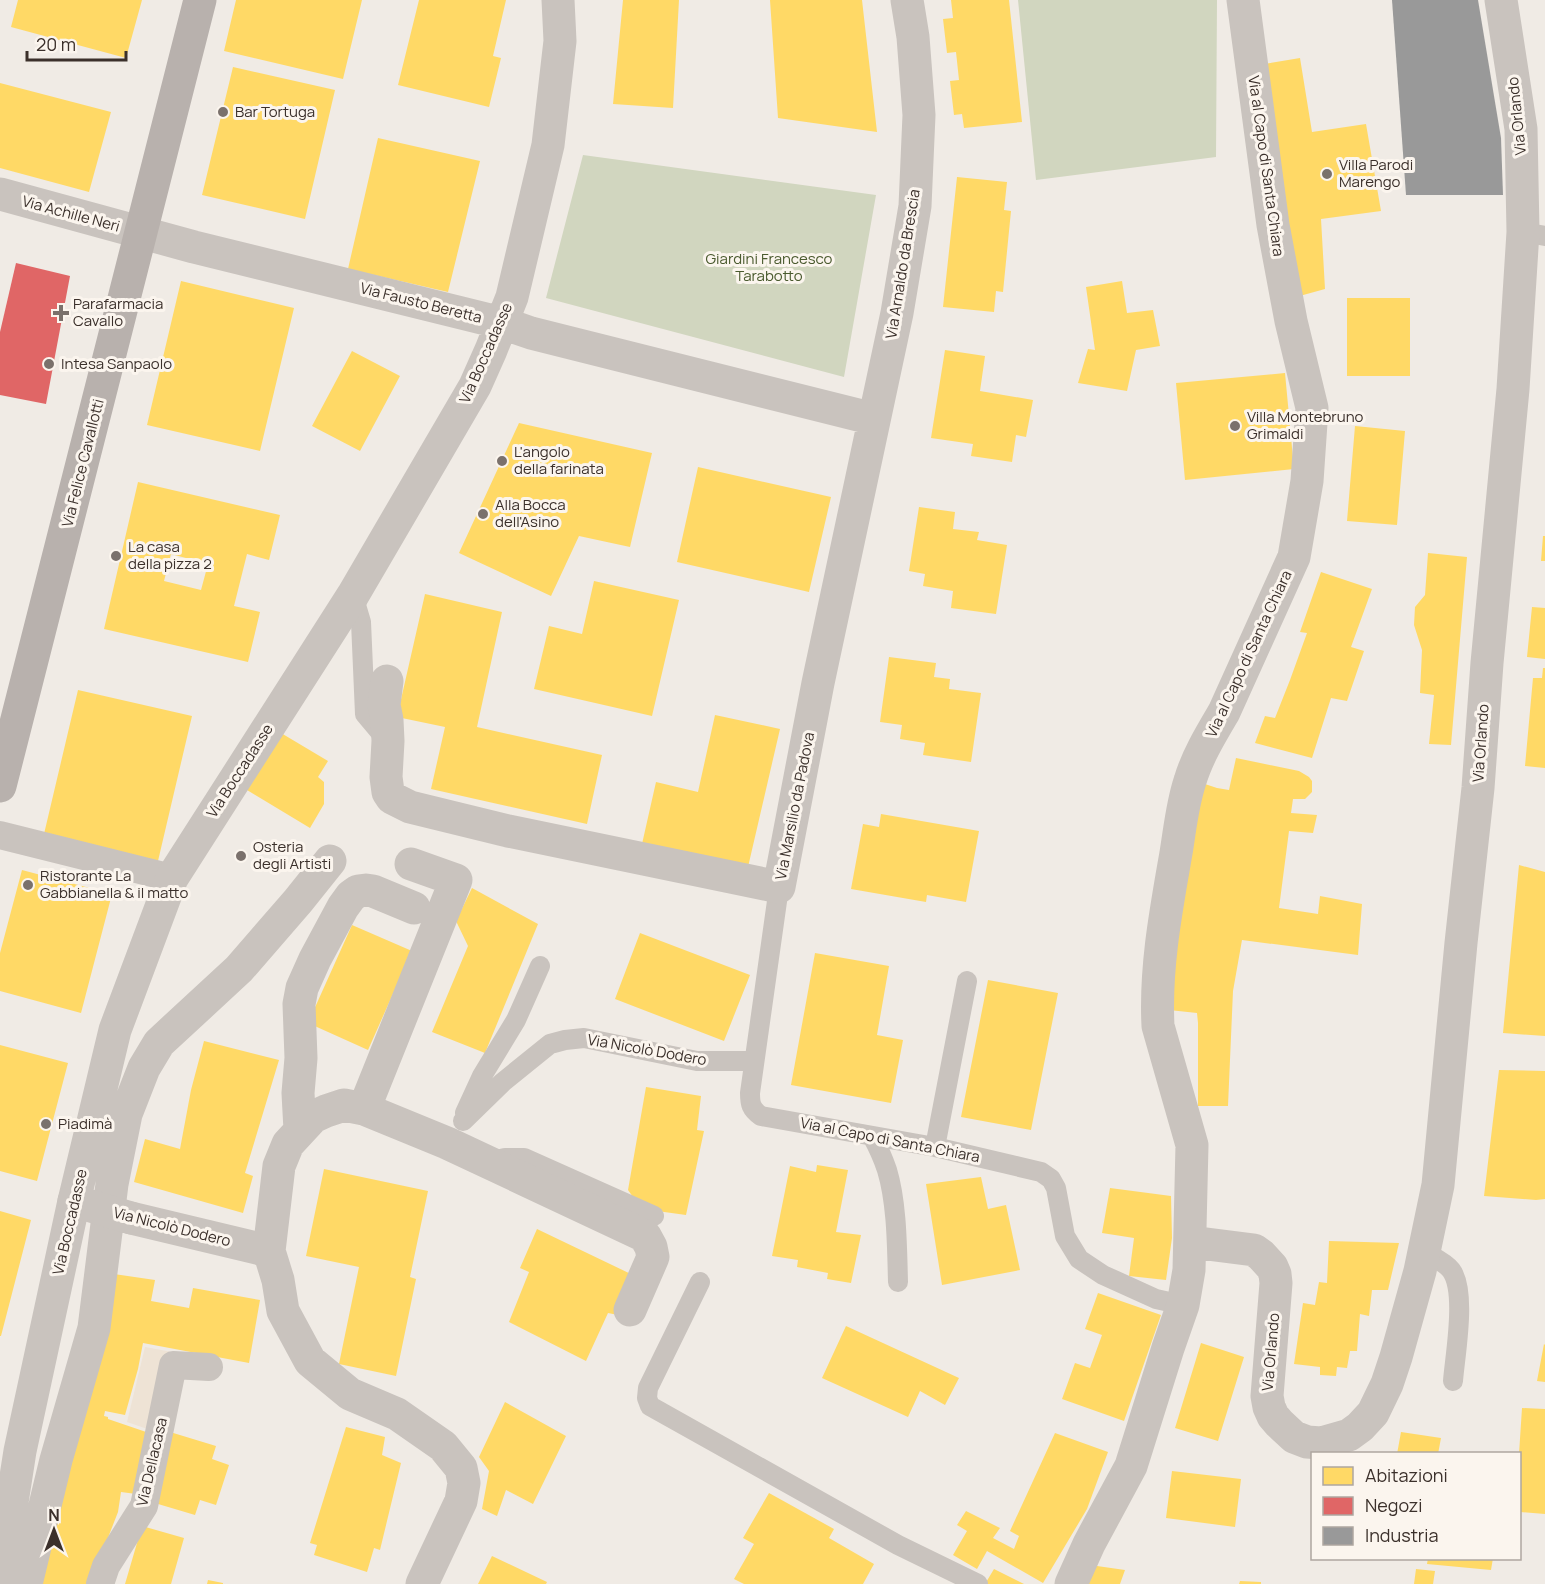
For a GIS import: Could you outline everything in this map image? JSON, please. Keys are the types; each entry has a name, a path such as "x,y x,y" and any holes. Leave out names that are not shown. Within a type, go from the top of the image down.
{"main road":[{"name":"Via Felice Cavallotti","path":"0,786 200,0"}],"street":[{"name":"Via Boccadasse","path":"0,1578 20,1451 74,1201 115,1030 172,878 353,595 475,386 512,297 548,145 560,41 558,0"},
{"name":"Via Arnaldo da Brescia","path":"874,419 897,313 915,206 919,115 913,37 907,0"},
{"name":"Via al Capo di Santa Chiara","path":"1071,1584 1089,1544 1131,1466 1183,1305 1189,1270 1192,1145 1158,1026 1157,1007 1161,938 1184,802 1190,779 1224,712 1294,557 1307,481 1312,408 1291,321 1273,225 1243,0"},
{"name":"Via Orlando","path":"1191,1242 1254,1250 1261,1255 1275,1274 1276,1296 1267,1396 1269,1407 1279,1423 1294,1437 1307,1442 1321,1443 1349,1436 1360,1427 1373,1413 1387,1384 1424,1252 1438,1185 1478,788 1513,389 1534,234 1501,0"},
{"name":"Via Achille Neri","path":"0,194 141,233"},
{"name":"Via Fausto Beretta","path":"141,233 874,419"},
{"name":"Via Marsilio da Padova","path":"387,681 384,705 388,741 386,777 388,792 392,798 410,807 508,831 779,887 818,683 874,419"},
{"path":"0,835 172,878"},
{"path":"26,1584 56,1460 94,1328 112,1184 126,1114 144,1068 159,1043 240,969 330,861"},
{"path":"364,1109 456,880 411,864"},
{"path":"300,1130 298,1093 302,1058 299,1004 302,988 315,959 343,907 358,891 373,891 414,908"},
{"path":"422,1584 461,1501 464,1483 461,1468 443,1446 397,1414 350,1394 310,1360 283,1311 270,1251 279,1166 288,1144 313,1117 344,1105 455,1132 486,1162 645,1236 651,1246 653,1257 630,1310"},
{"name":"Via Nicolò Dodero","path":"74,1201 131,1218 270,1251"},
{"name":"Via Dellacasa","path":"100,1584 106,1566 144,1506 173,1365 209,1367"}],"lane":[{"path":"353,595 361,622 365,714 388,741"},
{"name":"Via al Capo di Santa Chiara","path":"779,887 750,1093 750,1104 754,1111 761,1116 935,1148 1041,1172 1051,1179 1056,1188 1065,1236 1079,1259 1102,1275 1124,1285 1156,1299 1183,1305"},
{"path":"455,1132 482,1076 516,1020 540,966"},
{"path":"935,1148 967,981"},
{"name":"Via Nicolò Dodero","path":"455,1132 503,1082 550,1044 565,1040 584,1038 698,1061 754,1061"},
{"path":"872,1136 882,1155 891,1188 898,1282"},
{"path":"486,1162 505,1158 524,1158 654,1216"},
{"path":"1424,1252 1449,1267 1458,1286 1459,1317 1453,1382"},
{"path":"700,1282 648,1388 647,1398 650,1406 898,1545 978,1584"}],"green space":[{"path":"1018,0 1217,0 1216,157 1036,180"},
{"name":"Giardini Francesco Tarabotto","path":"583,155 876,195 844,377 546,298"}],"shaded area":[{"path":"145,1347 183,1354 159,1433 127,1422"}],"building: Abitazioni":[{"path":"18,0 142,0 126,58 11,27"},
{"path":"236,0 362,0 343,79 224,51"},
{"path":"419,0 506,0 493,56 501,58 489,107 398,85"},
{"path":"623,0 679,0 673,108 613,104"},
{"path":"770,0 862,0 877,132 778,118"},
{"path":"951,0 1009,0 1022,122 964,128 962,114 954,115 950,81 959,80 956,52 947,53 943,19 953,18"},
{"name":"Villa Parodi Marengo","path":"1300,58 1312,132 1366,124 1381,211 1321,219 1325,289 1296,297 1264,64"},
{"path":"233,67 335,90 305,219 202,195"},
{"path":"0,83 111,112 89,192 0,168"},
{"path":"378,138 480,161 448,292 348,269"},
{"path":"957,177 1007,182 1004,210 1011,211 1003,292 996,291 994,312 943,307"},
{"path":"181,281 294,308 260,451 147,425"},
{"path":"1122,281 1127,313 1153,310 1160,346 1136,350 1127,391 1078,383 1088,349 1095,350 1086,287"},
{"path":"1347,298 1410,298 1410,376 1347,376"},
{"path":"945,350 985,356 980,391 1033,400 1026,437 1016,435 1012,462 971,456 973,444 931,438"},
{"path":"352,351 400,376 360,451 312,426"},
{"name":"Villa Montebruno Grimaldi","path":"1285,373 1294,469 1185,480 1176,383"},
{"path":"519,423 652,453 630,547 579,536 551,596 459,553"},
{"path":"1355,426 1405,431 1397,525 1347,521"},
{"path":"698,467 831,497 809,592 677,562"},
{"path":"138,482 280,515 269,560 247,554 234,606 260,612 248,662 104,629","holes":["171,554 208,564 201,590 164,581"]},
{"path":"919,507 955,512 953,529 979,532 977,540 1007,545 996,614 951,608 953,591 923,586 925,574 909,571"},
{"path":"1543,536 1545,536 1545,561 1541,561"},
{"path":"1428,553 1467,557 1451,745 1429,744 1434,695 1420,693 1422,650 1414,625 1415,607 1425,595"},
{"path":"1321,572 1372,589 1351,647 1364,651 1347,701 1331,698 1312,758 1255,743 1265,716 1275,718 1290,680 1307,633 1300,632"},
{"path":"594,581 679,600 652,716 534,689 549,626 582,634"},
{"path":"425,594 502,612 477,727 602,755 587,824 431,789 445,727 397,717"},
{"path":"1532,607 1545,608 1545,659 1527,657"},
{"path":"889,657 936,663 934,677 950,679 949,689 981,693 971,762 923,755 925,743 900,739 902,725 880,722"},
{"path":"1543,668 1545,668 1545,768 1525,766 1533,678 1542,678"},
{"path":"78,690 192,716 158,861 44,834"},
{"path":"715,715 780,729 748,867 642,844 656,782 698,792"},
{"path":"281,733 328,761 318,777 324,782 324,804 310,828 247,790"},
{"path":"1236,758 1299,771 1312,781 1312,792 1305,799 1293,799 1291,813 1317,815 1313,833 1289,831 1279,908 1318,914 1320,896 1362,904 1358,955 1242,940 1233,991 1228,1106 1198,1106 1197,1013 1169,1010 1174,933 1202,783 1229,790"},
{"path":"881,814 979,831 966,902 927,895 926,902 851,889 863,824 879,827"},
{"path":"1519,865 1545,872 1545,1036 1503,1033"},
{"path":"22,870 112,894 81,1013 0,991 0,953"},
{"path":"472,888 538,924 485,1053 432,1032 468,946 456,921"},
{"path":"352,925 412,951 368,1050 308,1023"},
{"path":"640,933 750,975 724,1041 615,999"},
{"path":"815,953 889,966 877,1035 903,1040 891,1103 791,1085"},
{"path":"988,980 1058,993 1031,1130 961,1117"},
{"path":"204,1041 279,1060 245,1173 253,1176 243,1213 134,1182 145,1139 180,1149 191,1090"},
{"path":"0,1045 68,1063 37,1181 0,1171"},
{"path":"1499,1070 1545,1071 1545,1199 1484,1196"},
{"path":"646,1087 701,1096 697,1130 704,1131 686,1215 657,1211 633,1197 628,1190"},
{"path":"817,1165 848,1170 836,1232 861,1235 851,1283 827,1279 828,1273 797,1267 798,1260 772,1256 790,1166 816,1172"},
{"path":"324,1169 428,1191 410,1277 416,1279 396,1376 339,1364 359,1267 306,1256"},
{"path":"981,1177 988,1209 1006,1205 1020,1270 942,1285 926,1184"},
{"path":"1110,1188 1171,1196 1172,1238 1166,1280 1129,1276 1134,1238 1102,1233"},
{"path":"0,1211 31,1220 1,1336 0,1336"},
{"path":"537,1229 635,1276 618,1315 608,1313 586,1361 509,1322 529,1272 520,1268"},
{"path":"1329,1241 1399,1243 1388,1290 1372,1290 1369,1316 1360,1314 1357,1351 1350,1351 1347,1368 1337,1367 1336,1376 1320,1375 1320,1367 1294,1364 1303,1303 1315,1305 1319,1282 1327,1283"},
{"path":"114,1274 155,1280 151,1301 189,1308 193,1288 260,1300 249,1363 143,1343 125,1415 105,1411 104,1416 152,1434 144,1495 121,1492 118,1512 90,1584 35,1584"},
{"path":"1098,1293 1161,1315 1124,1421 1062,1399 1075,1363 1090,1368 1102,1335 1085,1329"},
{"path":"846,1326 959,1378 945,1405 920,1391 908,1417 822,1378"},
{"path":"1201,1343 1244,1357 1218,1441 1175,1428"},
{"path":"1545,1345 1545,1382 1537,1381"},
{"path":"505,1402 566,1436 533,1504 506,1490 497,1516 482,1509 489,1471 479,1457"},
{"path":"1522,1408 1545,1409 1545,1514 1521,1512 1521,1452 1519,1452"},
{"path":"346,1427 385,1437 382,1455 401,1463 380,1550 374,1548 367,1572 314,1555 317,1545 310,1543"},
{"path":"170,1432 216,1446 212,1459 229,1465 216,1505 200,1500 195,1515 148,1501"},
{"path":"1401,1432 1441,1438 1438,1452 1397,1452"},
{"path":"1055,1433 1108,1452 1087,1509 1043,1583 987,1551 977,1569 953,1555 967,1531 957,1525 966,1511 1000,1528 993,1538 1014,1549 1019,1536 1010,1531"},
{"path":"1172,1471 1241,1479 1235,1527 1166,1518"},
{"path":"769,1493 834,1529 829,1538 874,1564 863,1584 744,1584 734,1579 754,1544 743,1538"},
{"path":"142,1526 184,1538 171,1584 125,1584"},
{"path":"492,1556 547,1582 546,1584 478,1584"},
{"path":"1428,1560 1493,1560 1491,1570 1427,1564"},
{"path":"1090,1565 1125,1570 1120,1584 1083,1584"},
{"path":"994,1569 1024,1584 985,1584"},
{"path":"1416,1569 1435,1571 1433,1584 1414,1584"},
{"path":"208,1580 223,1583 223,1584 207,1584"},
{"path":"1240,1581 1261,1582 1261,1584 1239,1584"}],"building: Negozi":[{"path":"16,263 70,276 46,404 0,395 0,332"}],"building: Industria":[{"path":"1392,0 1478,0 1501,138 1503,195 1406,195"}],"place":[{"name":"Bar Tortuga","path":"223,112"},
{"name":"Villa Parodi Marengo","path":"1327,174"},
{"name":"Parafarmacia Cavallo","path":"61,313"},
{"name":"Intesa Sanpaolo","path":"49,364"},
{"name":"Villa Montebruno Grimaldi","path":"1235,426"},
{"name":"L'angolo della farinata","path":"502,461"},
{"name":"Alla Bocca dell'Asino","path":"483,514"},
{"name":"La casa della pizza 2","path":"116,556"},
{"name":"Osteria degli Artisti","path":"241,856"},
{"name":"Ristorante La Gabbianella & il matto","path":"28,885"},
{"name":"Piadimà","path":"46,1124"}]}
